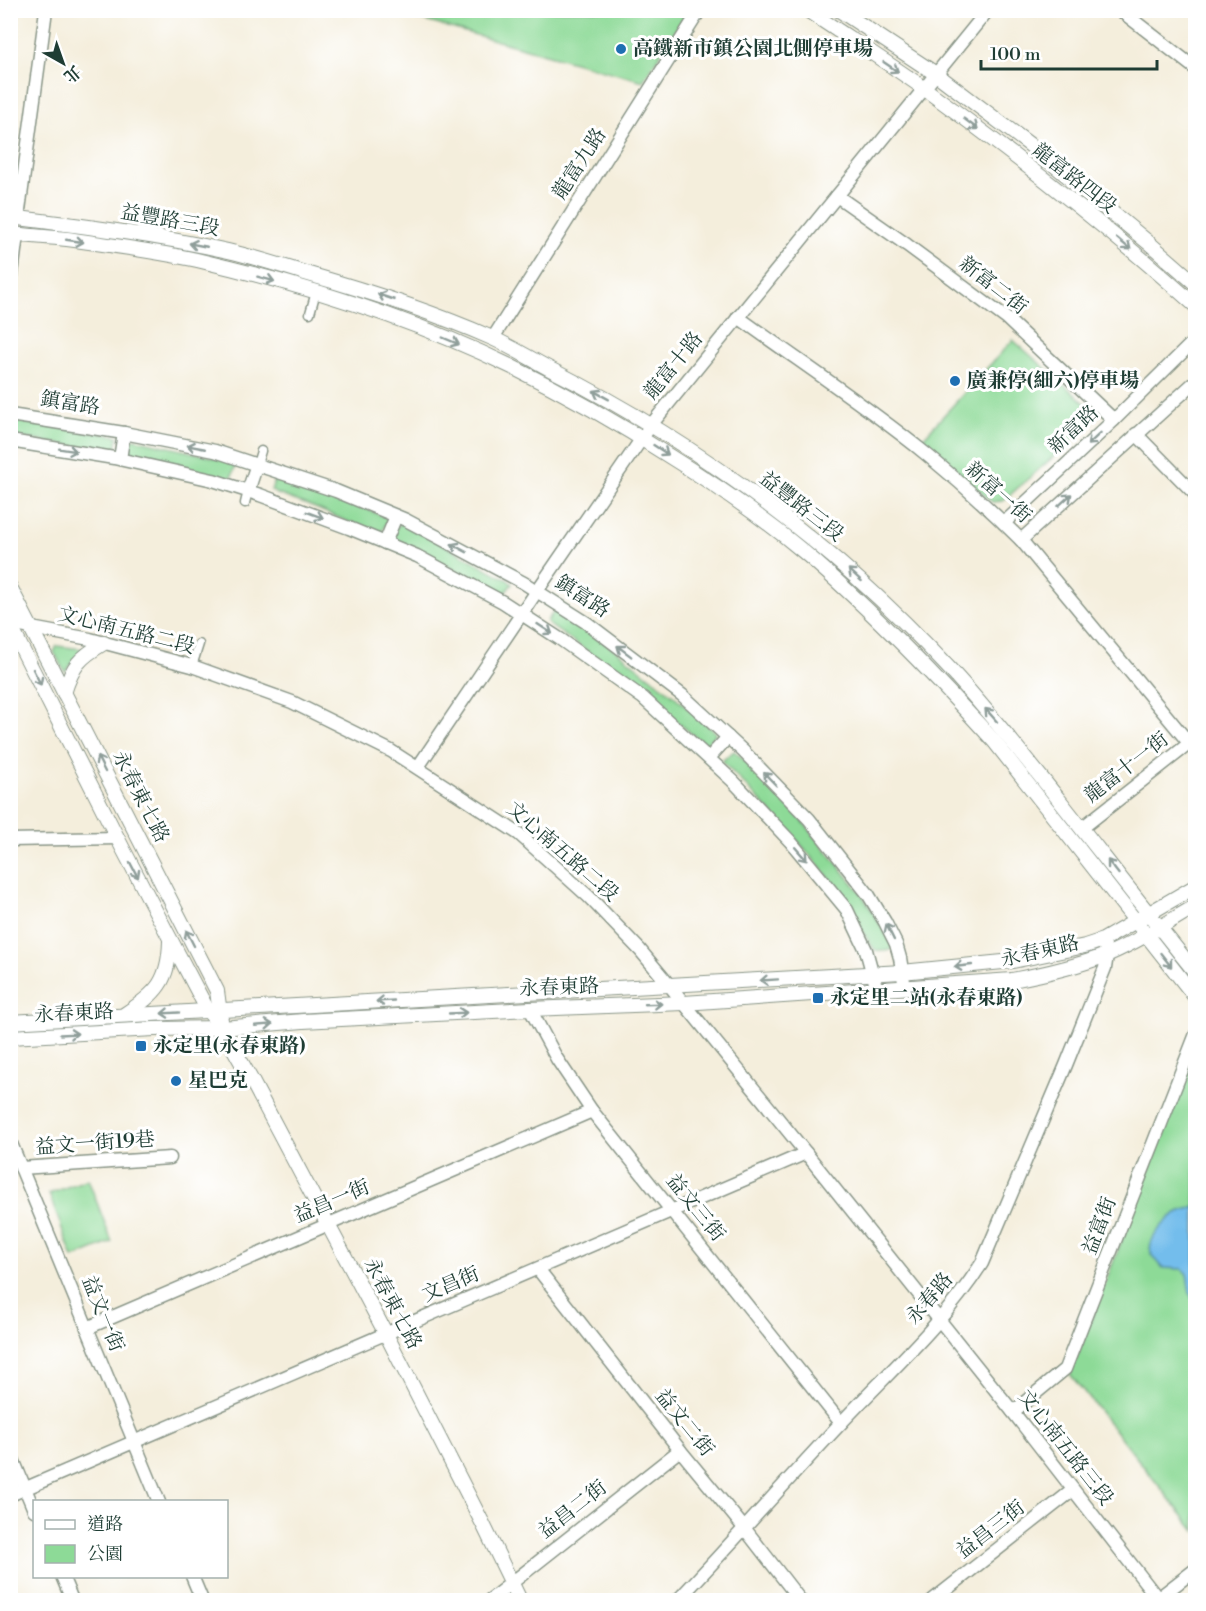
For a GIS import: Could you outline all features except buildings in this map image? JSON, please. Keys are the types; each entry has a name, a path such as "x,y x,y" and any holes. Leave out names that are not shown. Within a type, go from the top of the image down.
{"street":[{"path":"14,217 46,10"},
{"name":"龍富九路","path":"493,338 700,10"},
{"name":"龍富路四段","path":"807,10 924,89 1017,159 1115,237 1196,306"},
{"name":"龍富路四段","path":"839,10 936,74 1030,145 1196,284"},
{"name":"龍富十路","path":"418,767 651,425 988,10"},
{"path":"1120,10 1196,69"},
{"name":"新富二街","path":"837,196 1007,319 1114,420"},
{"name":"益豐路三段","path":"14,217 144,235 256,258 400,302 493,338 582,385 690,449 812,539 859,578 920,637 1005,730 1196,973"},
{"path":"10,289 14,234"},
{"name":"益豐路三段","path":"14,234 67,239 195,260 316,292 407,323 508,365 643,438 731,496 777,531 885,625 994,741 1196,998"},
{"path":"310,314 320,277"},
{"name":"新富一街","path":"738,317 926,454 1004,523 1192,741"},
{"name":"新富路","path":"1004,523 1196,339"},
{"path":"1021,540 1196,381"},
{"name":"鎮富路","path":"10,415 124,433 215,451 336,491 396,516 481,560 537,591 587,623 682,695 728,737 809,819 868,894 896,944 905,988"},
{"name":"鎮富路","path":"120,459 124,433"},
{"path":"1136,435 1196,495"},
{"path":"10,441 120,459 213,480 247,497 318,516 417,556 522,614 643,698 740,788 790,841 847,910 866,950 877,990"},
{"path":"247,497 261,452"},
{"path":"385,543 396,516"},
{"name":"永春東七路","path":"10,587 218,991 214,1011"},
{"name":"永春東七路","path":"10,625 170,939 214,1011 386,1334 520,1600"},
{"name":"文心南五路二段","path":"10,625 104,643 192,666 270,694 311,711 391,751 519,834 589,897 640,950 940,1321"},
{"path":"64,693 69,676 76,664 89,652 104,643"},
{"path":"192,666 199,644"},
{"path":"709,758 728,737"},
{"name":"龍富十一街","path":"1082,828 1192,741"},
{"path":"10,840 118,838"},
{"path":"1196,886 1103,940 1107,955 1196,906"},
{"path":"122,1016 149,997 161,983 168,965 170,939"},
{"name":"永春東路","path":"10,1022 902,972 1012,961 1103,940"},
{"name":"永春東路","path":"10,1037 684,1003 905,988 1012,980 1054,971 1107,955"},
{"name":"永春路","path":"678,1600 841,1423 940,1321 982,1263 1071,1055 1105,968 1107,955"},
{"name":"益文三街","path":"530,1009 557,1059 592,1111 841,1423"},
{"name":"益富街","path":"1013,1412 1065,1369 1196,1034"},
{"name":"益昌一街","path":"87,1328 592,1111"},
{"name":"益文一街","path":"10,1141 158,1500"},
{"name":"文昌街","path":"10,1496 806,1153"},
{"name":"益文一街19巷","path":"21,1168 170,1158"},
{"name":"益文二街","path":"538,1269 800,1600"},
{"name":"文心南五路三段","path":"940,1321 1158,1600"},
{"name":"益昌二街","path":"490,1600 680,1450"},
{"path":"10,1452 33,1506"},
{"name":"益昌三街","path":"933,1600 1073,1490"},
{"path":"1158,1600 1196,1569"},
{"path":"63,1578 72,1600"},
{"path":"193,1578 202,1600"}],"green space":[{"path":"688,10 643,81 389,11"},
{"path":"1013,340 1093,410 1092,423 1003,501 992,502 921,440"},
{"path":"14,421 118,436 116,451 114,453 11,436 11,423"},
{"path":"135,439 233,462 235,467 231,478 227,479 126,454 127,440"},
{"path":"276,477 286,477 386,517 388,520 380,535 275,493 271,490"},
{"path":"401,524 431,538 512,584 501,595 395,540 393,537 397,526"},
{"path":"555,610 617,651 673,695 715,732 715,735 704,744 612,668 548,624 547,621"},
{"path":"57,646 82,649 65,672 54,652"},
{"path":"734,751 805,824 861,893 893,946 891,950 875,950 834,884 794,837 723,762"},
{"path":"1195,1051 1195,1531 1070,1374"},
{"path":"88,1179 112,1242 73,1258 49,1194"}],"water":[{"path":"1195,1207 1195,1305 1190,1293 1187,1274 1182,1269 1163,1268 1152,1254 1150,1247 1155,1234 1171,1217"}],"place":[{"name":"高鐵新市鎮公園北側停車場","path":"621,49"},
{"name":"廣兼停(細六)停車場","path":"955,381"},
{"name":"永定里二站(永春東路)","path":"818,998"},
{"name":"永定里(永春東路)","path":"141,1046"},
{"name":"星巴克","path":"176,1081"}]}
